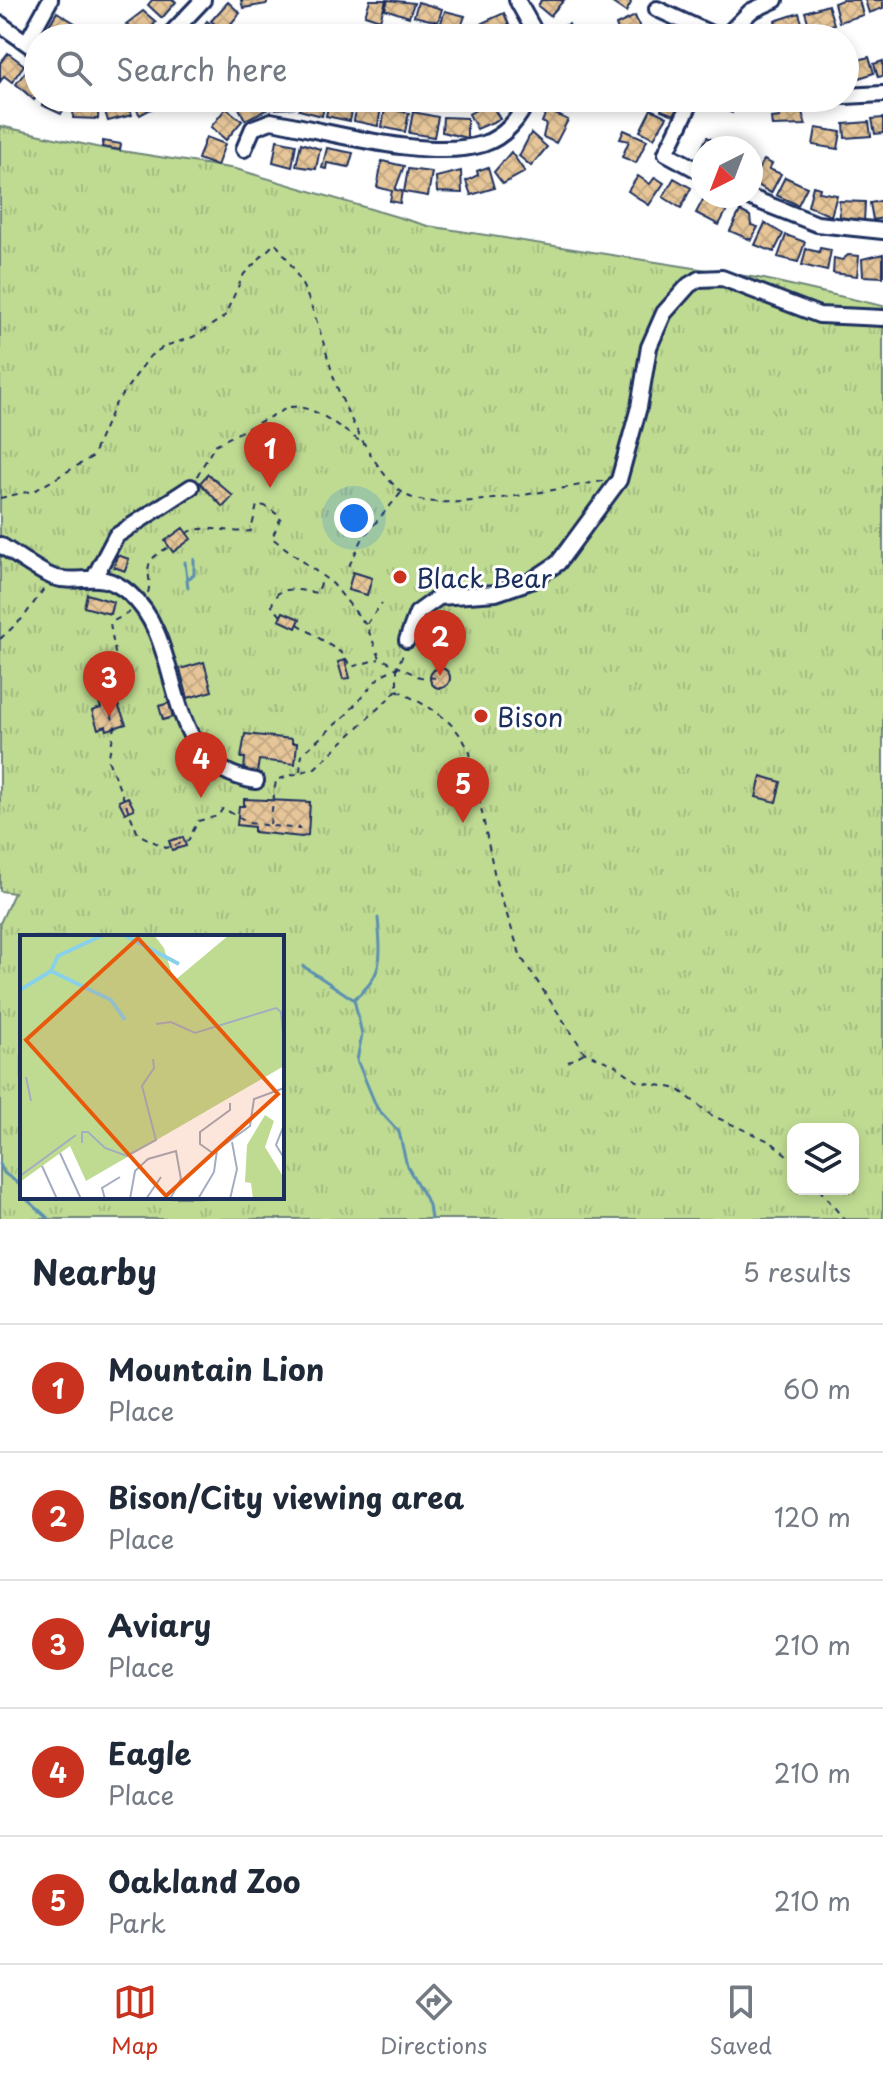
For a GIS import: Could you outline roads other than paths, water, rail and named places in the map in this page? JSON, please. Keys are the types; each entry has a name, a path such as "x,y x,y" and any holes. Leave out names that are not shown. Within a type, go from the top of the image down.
{"street":[{"path":"41,24 50,0"},
{"path":"180,24 203,0"},
{"path":"517,0 530,24"},
{"path":"737,24 751,11 775,0"},
{"path":"657,9 691,24"},
{"path":"0,24 24,40"},
{"path":"859,95 883,94"},
{"path":"244,149 253,128 271,121 405,146 453,150 485,144 519,119 522,112"},
{"path":"686,112 666,153 691,167"},
{"path":"763,203 817,224 883,231"},
{"path":"407,640 417,613 439,597 496,593 545,573 558,563 620,478 655,330 675,297 699,279 722,278 740,283 819,315 883,318"},
{"path":"95,576 116,536 191,487"},
{"path":"0,545 48,574 66,579 95,576 123,589 140,605 154,633 187,730 222,772 256,781"}],"waterway":[{"path":"189,578 194,575 194,559"},
{"path":"185,562 188,588"},
{"path":"378,918 379,963 371,981 354,999 362,1034 357,1060 377,1108 399,1132 407,1166 429,1205 431,1219"},
{"path":"303,966 353,999"},
{"path":"0,1164 4,1173 20,1185"},
{"path":"26,1199 49,1219"}],"place":[{"name":"Mountain Lion","path":"270,488"},
{"name":"Black Bear","path":"400,577"},
{"name":"Bison/City viewing area","path":"440,676"},
{"name":"Bison","path":"481,716"},
{"name":"Aviary","path":"109,717"},
{"name":"Eagle","path":"201,798"},
{"name":"Oakland Zoo","path":"463,823"}]}
